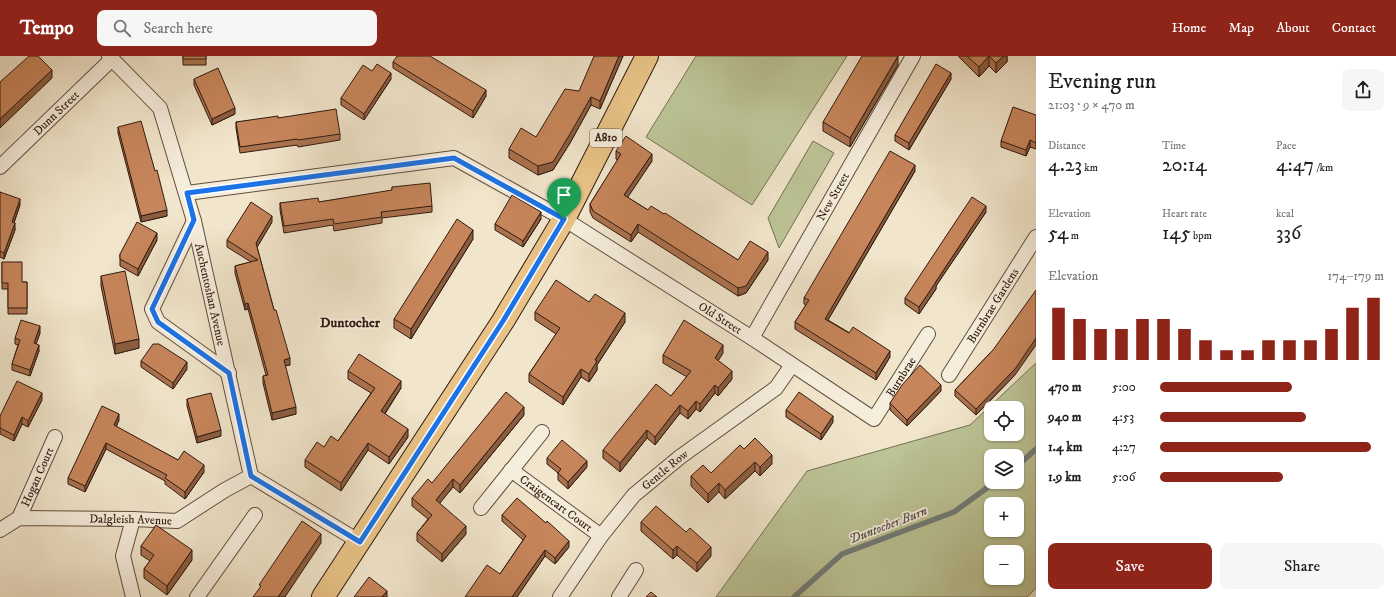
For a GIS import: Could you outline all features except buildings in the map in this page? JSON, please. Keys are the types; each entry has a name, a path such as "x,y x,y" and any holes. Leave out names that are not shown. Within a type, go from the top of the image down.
{"main road":[{"name":"A810","path":"323,597 503,321 564,219 647,56"}],"street":[{"name":"New Street","path":"752,338 913,56"},
{"name":"Dunn Street","path":"0,167 111,57"},
{"name":"Auchentoshan Avenue","path":"111,57 160,108 194,220 251,476"},
{"name":"Old Street","path":"187,193 454,158 564,219 752,338 874,419"},
{"path":"194,220 152,309 158,322 229,373"},
{"name":"Burnbrae Gardens","path":"949,375 1036,237"},
{"name":"Burnbrae","path":"874,419 928,334"},
{"name":"Gentle Row","path":"560,597 601,536 634,495 680,457 776,388 792,364"},
{"name":"Craigencart Court","path":"481,508 542,432"},
{"name":"Hogan Court","path":"19,518 55,437"},
{"name":"Craigencart Court","path":"511,470 601,536"},
{"path":"251,476 360,542"},
{"name":"Dalgleish Avenue","path":"19,518 177,521 225,490 251,476"},
{"path":"197,597 255,515"},
{"path":"0,530 19,518"},
{"path":"133,519 124,556 133,597"},
{"path":"619,597 636,570"}],"green space":[{"path":"696,56 847,56 752,205 646,137"},
{"path":"813,141 834,153 779,248 768,218"},
{"path":"1036,363 1036,588 1027,597 716,597 807,471 970,425 984,412 984,441 1024,441 1024,401 996,401"}],"waterway":[{"name":"Duntocher Burn","path":"1024,460 1036,449"},
{"name":"Duntocher Burn","path":"794,597 842,554 954,512 985,489"}],"district":[{"name":"Duntocher","path":"350,323"}],"route":[{"path":"454,158 564,219 503,321 360,542 251,476 229,373 158,322 152,309 194,220 187,193 454,158"}]}
